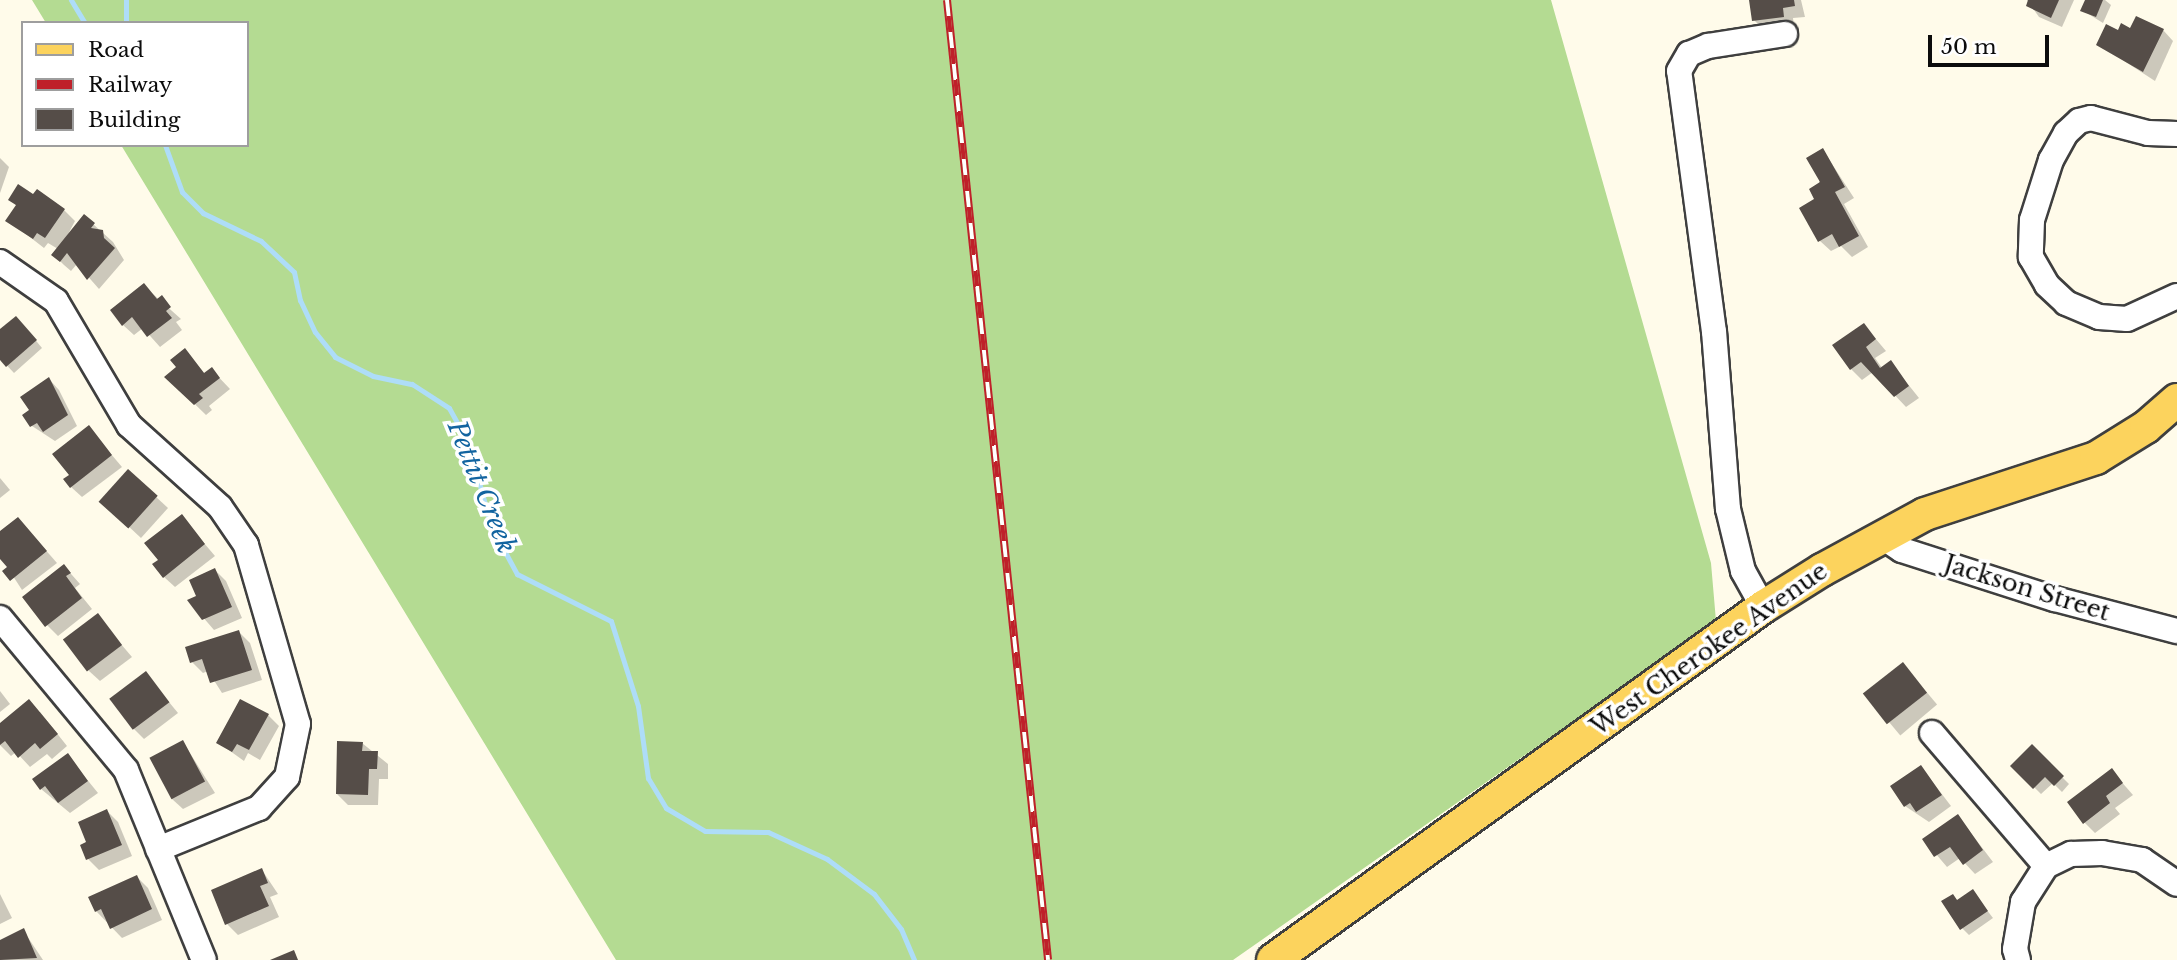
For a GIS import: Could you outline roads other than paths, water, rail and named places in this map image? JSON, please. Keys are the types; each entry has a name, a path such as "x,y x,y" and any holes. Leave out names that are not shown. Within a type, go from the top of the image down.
{"main road":[{"name":"West Cherokee Avenue","path":"1273,960 1763,607 1881,536 1925,514 2095,458 2146,427 2177,400"}],"street":[{"path":"1763,607 1744,571 1728,509 1714,332 1679,71 1689,54 1707,46 1785,34"},
{"path":"2177,134 2148,133 2091,118 2079,121 2066,133 2051,160 2032,220 2031,257 2047,285 2066,303 2099,317 2127,319 2177,296"},
{"path":"0,262 56,301 129,425 220,507 246,545 298,724 287,777 259,808 158,849"},
{"name":"Jackson Street","path":"1881,536 1902,550 2055,599 2177,631"},
{"path":"0,618 126,770 204,960"},
{"path":"1933,733 2046,866"},
{"path":"2018,960 2015,949 2023,902 2046,866 2071,854 2102,853 2142,860 2177,884"}],"waterway":[{"name":"Pettit Creek","path":"71,0 84,21"},
{"path":"126,0 126,21"},
{"name":"Pettit Creek","path":"166,147 182,192 203,213 261,241 294,272 300,300 315,332 335,357 373,376 412,384 449,408 468,442 491,526 517,574 611,621 638,706 648,778 666,808 705,831 768,832 827,859 874,894 901,929 914,960"}],"railway":[{"path":"947,0 1048,960"}]}
